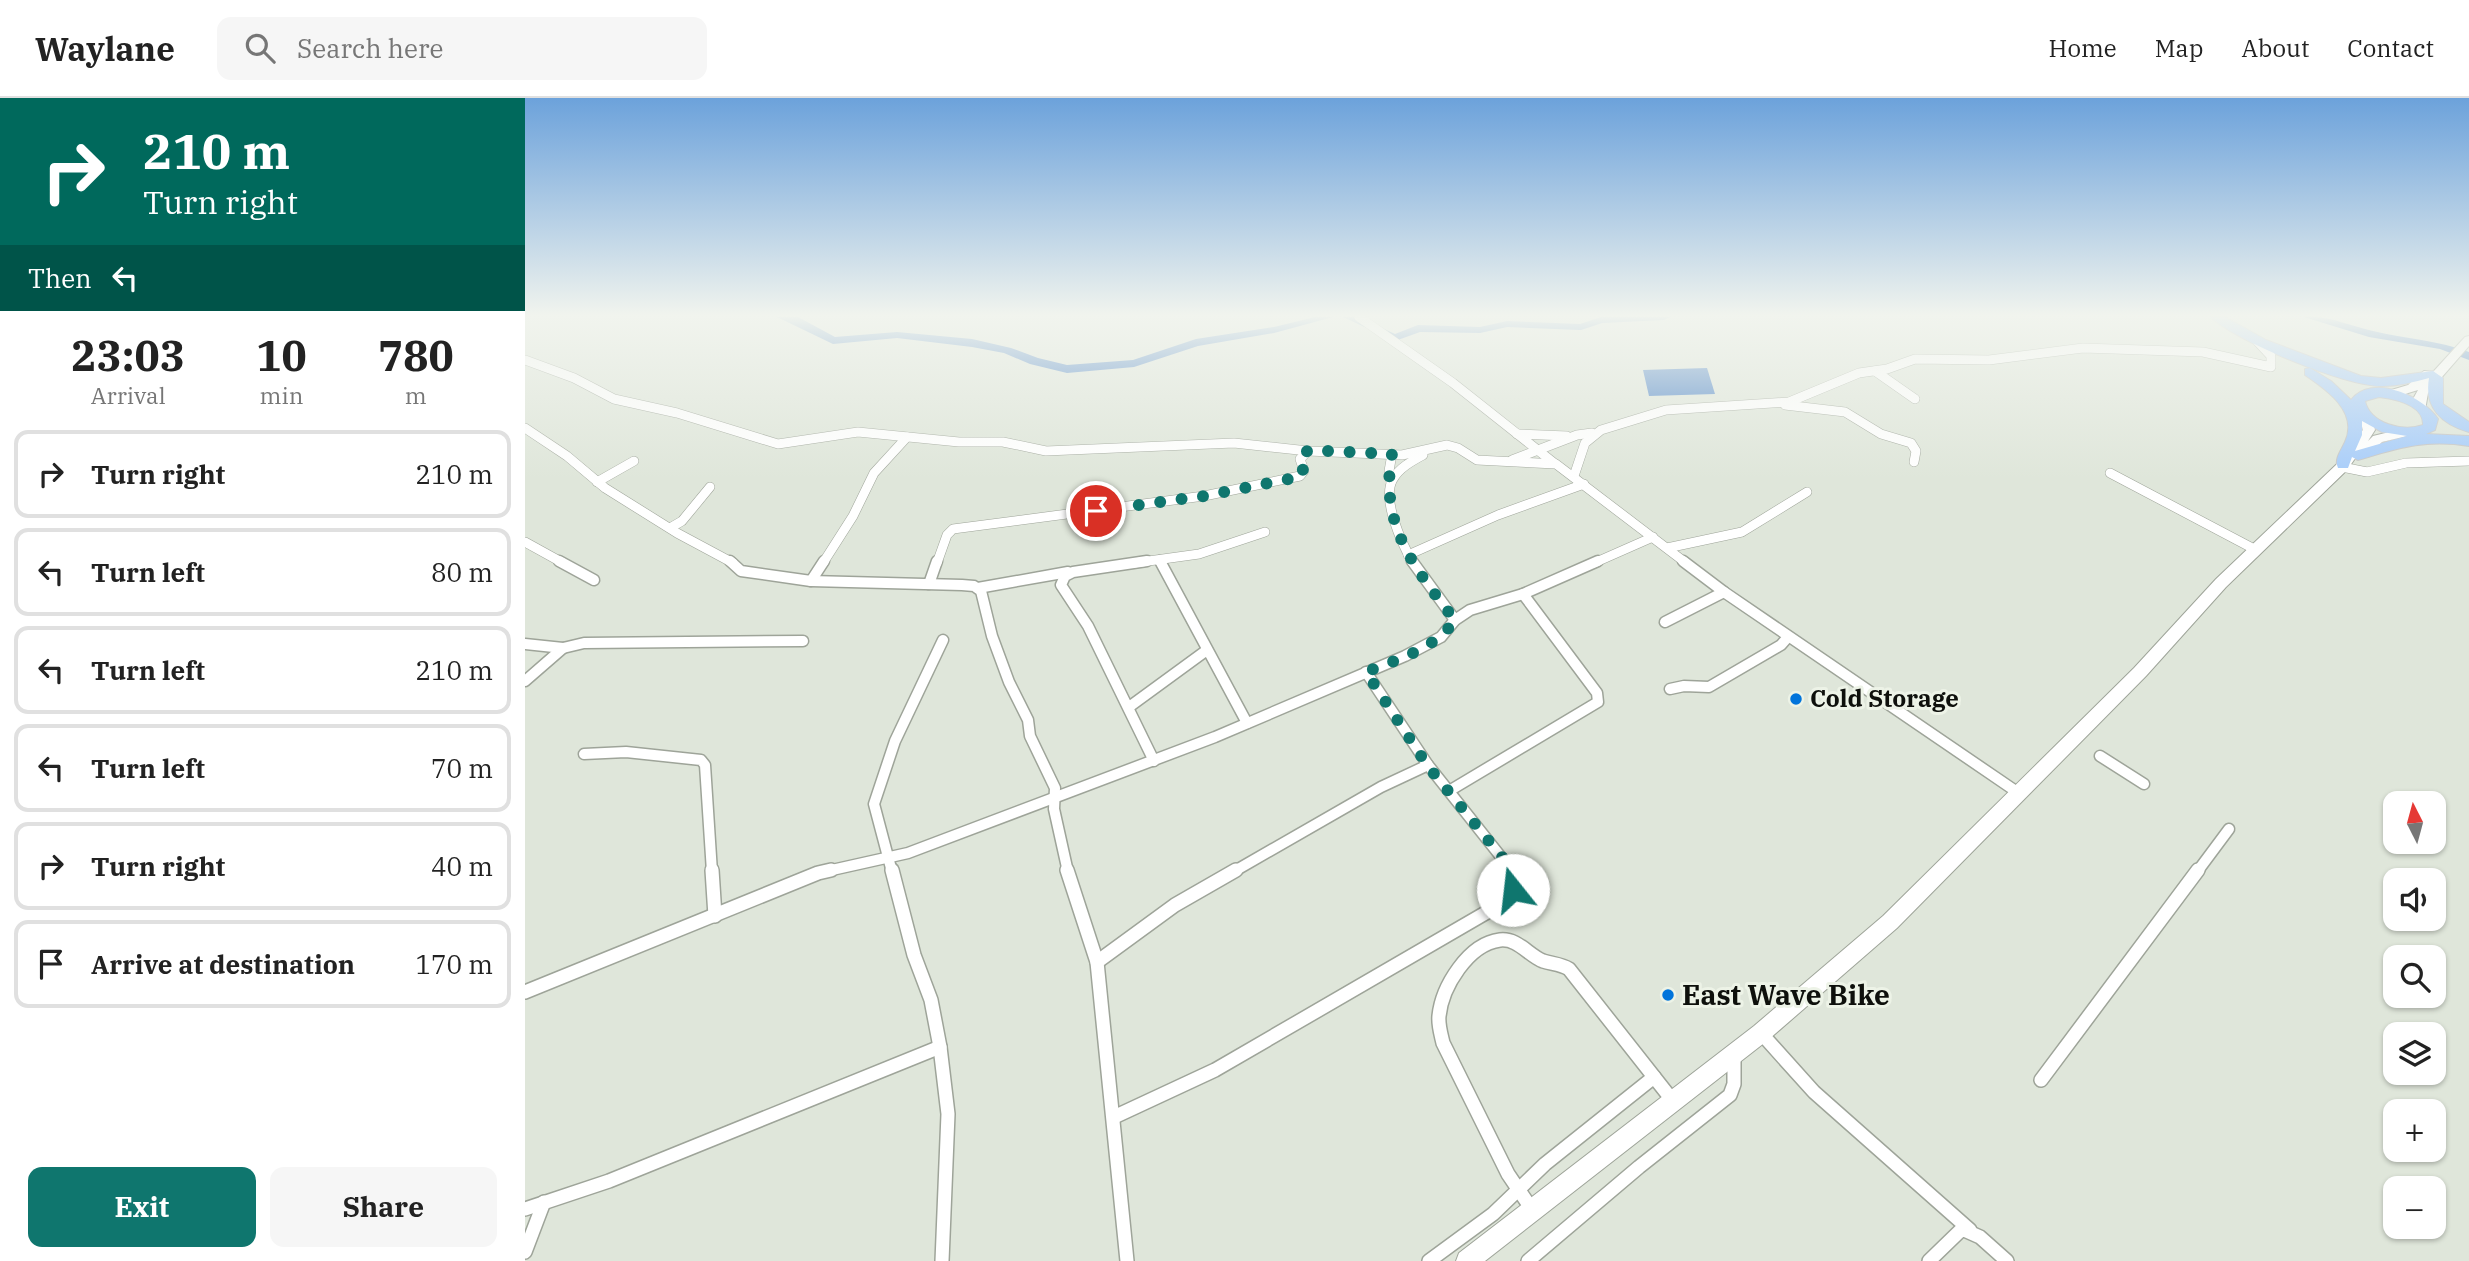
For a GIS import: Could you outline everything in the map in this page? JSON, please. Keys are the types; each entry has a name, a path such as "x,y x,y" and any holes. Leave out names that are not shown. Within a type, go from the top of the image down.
{"main road":[{"path":"2309,371 2334,390 2349,407 2356,431 2344,456 2348,462"},
{"path":"2313,371 2339,386 2383,427 2406,432 2443,431 2469,434"},
{"path":"2319,371 2344,382 2385,393 2423,409 2469,434"},
{"path":"2329,371 2364,382 2396,384 2432,371"},
{"path":"2348,462 2369,430 2362,410 2363,396 2412,388 2436,371"},
{"path":"2422,432 2432,424 2419,399 2437,371"},
{"path":"2438,371 2433,392 2437,407 2469,434"},
{"path":"1467,1261 1761,1033 1890,922 2140,672 2181,624 2348,462 2378,439 2406,432"},
{"path":"2348,462 2381,446 2469,434"}],"street":[{"path":"556,371 614,399 677,413 771,443 789,443 852,433 1013,443 1046,451 1234,443 1308,450 1413,454 1453,446 1477,460 1556,464"},
{"path":"1436,371 1724,592 2020,794"},
{"path":"1779,404 1859,373 1873,371"},
{"path":"1875,371 1915,399"},
{"path":"1515,434 1577,435 1592,433 1666,410 1779,404 1845,412 1881,434 1911,443 1916,451 1914,462"},
{"path":"525,428 567,456 597,482 670,528 732,562 741,571 811,581 978,588 1070,572 1199,555 1265,532"},
{"path":"1574,477 1581,451 1592,433"},
{"path":"1512,460 1577,435"},
{"path":"811,581 853,516 874,473 907,436"},
{"path":"1391,482 1399,471 1434,449"},
{"path":"929,584 947,535 953,529 1204,496 1258,486 1300,476 1304,471 1300,459 1308,450"},
{"path":"1392,454 1389,493 1394,525 1408,555 1455,620"},
{"path":"597,482 634,461"},
{"path":"2348,462 2367,472 2406,463 2469,461"},
{"path":"2110,473 2256,550"},
{"path":"1408,555 1499,515 1584,484"},
{"path":"670,528 682,521 710,487"},
{"path":"1667,548 1744,531 1794,497 1807,492"},
{"path":"525,992 818,873 908,853 1154,761 1433,642 1446,632 1455,620 1470,610 1523,594 1653,537"},
{"path":"525,542 594,580"},
{"path":"1160,560 1247,723"},
{"path":"1070,572 1065,575 1061,586 1088,626 1154,761"},
{"path":"978,588 1001,659 1028,720 1030,736 1055,788 1054,809 1071,886 1097,962 1128,1261"},
{"path":"1665,622 1724,592"},
{"path":"1449,791 1598,702 1597,693 1523,594"},
{"path":"1670,689 1684,685 1709,687 1781,645 1788,637"},
{"path":"942,1261 948,1114 940,1047 931,1000 914,955 874,804 878,785 909,709 943,639"},
{"path":"525,644 563,648 584,643 803,640"},
{"path":"525,681 563,648"},
{"path":"1129,707 1207,650"},
{"path":"1114,1117 1215,1070 1489,911 1513,890 1515,882 1511,868 1427,765 1366,672"},
{"path":"584,754 626,752 701,760 705,765 715,916"},
{"path":"2100,756 2144,784"},
{"path":"1097,962 1175,905 1381,787 1427,765"},
{"path":"2041,1080 2229,829"},
{"path":"1533,1211 1508,1174 1443,1043 1439,1026 1440,1011 1455,976 1479,950 1503,940 1516,943 1538,959 1563,964 1673,1101"},
{"path":"1761,1033 1814,1091 2007,1261"},
{"path":"525,1209 610,1181 940,1047"},
{"path":"1528,1261 1639,1167 1730,1095 1734,1084 1734,1053"},
{"path":"1429,1261 1493,1214 1545,1164 1654,1077"},
{"path":"525,1252 544,1202"},
{"path":"1929,1261 1957,1232 1962,1229 1970,1230"}],"water":[{"path":"1643,371 1708,371 1715,394 1649,396"}],"place":[{"name":"Cold Storage","path":"1796,699"},
{"name":"East Wave Bike","path":"1668,995"}],"route":[{"path":"1096,511 1204,496 1294,478 1304,474 1300,459 1308,450 1392,454 1389,493 1398,536 1426,584 1455,620 1441,637 1433,642 1366,672 1427,765 1511,868 1515,882 1513,890"}]}
